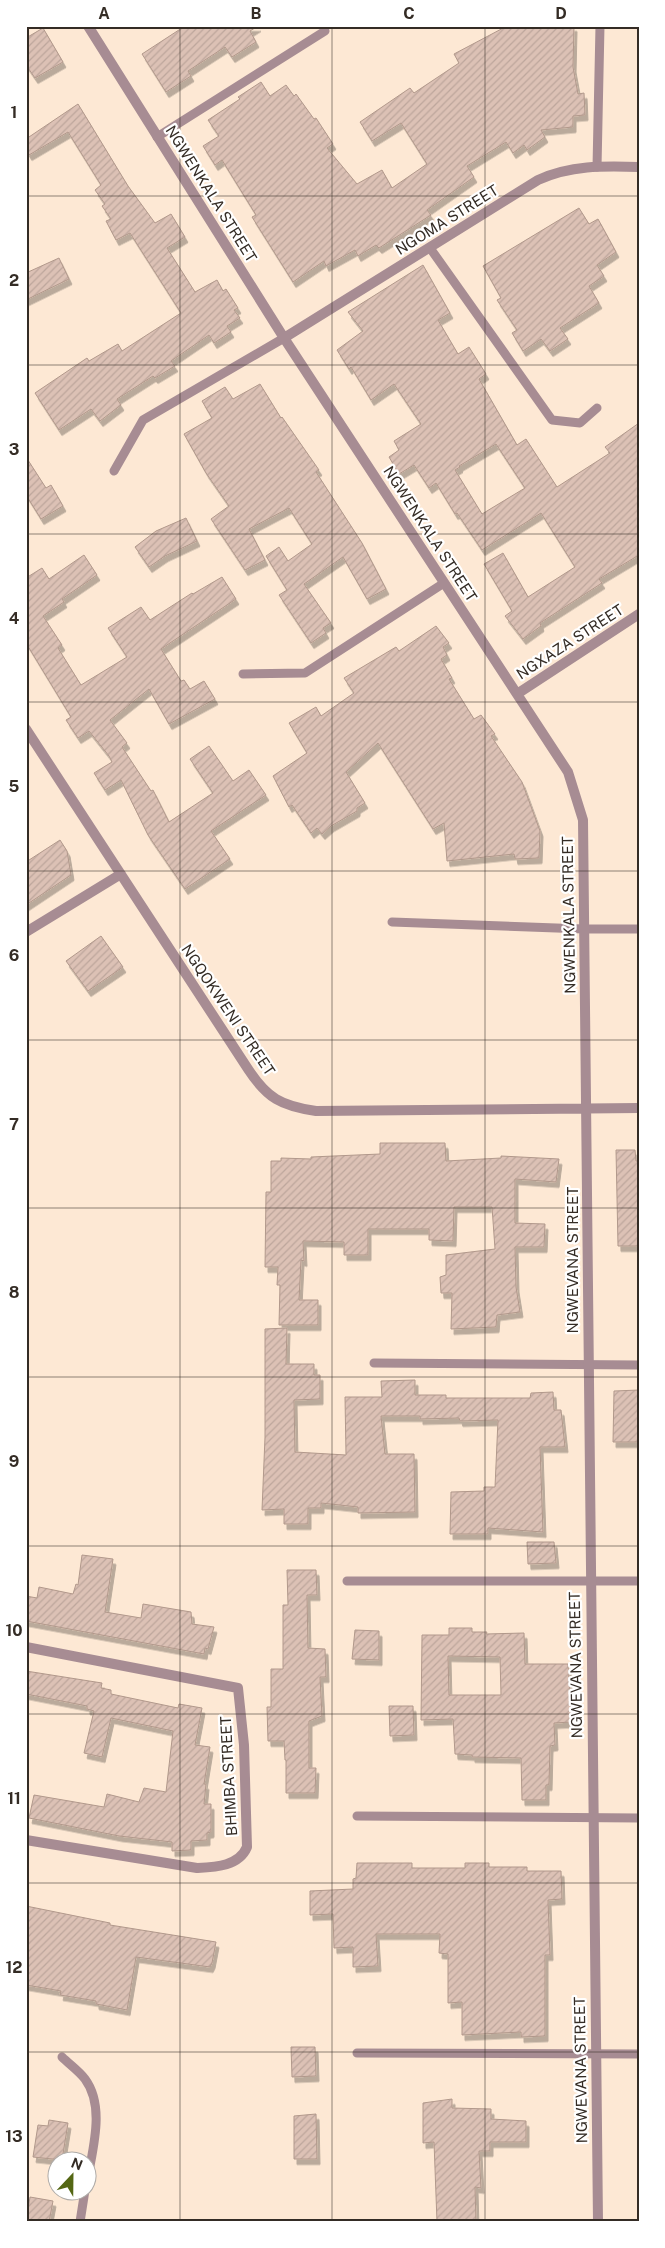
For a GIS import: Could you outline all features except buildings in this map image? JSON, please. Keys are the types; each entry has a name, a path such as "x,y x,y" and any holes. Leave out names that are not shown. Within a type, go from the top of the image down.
{"street":[{"name":"NGWENKALA STREET","path":"88,26 284,338 568,772 583,820 587,1108"},
{"name":"NGOMA STREET","path":"284,338 545,177 558,171 597,167 639,167"},
{"name":"NGXAZA STREET","path":"517,694 639,614"},
{"name":"NGQOKWENI STREET","path":"26,729 259,1086 275,1099 292,1107 316,1111 639,1108"},
{"path":"26,932 121,874"},
{"name":"NGWEVANA STREET","path":"587,1108 598,2222"},
{"name":"BHIMBA STREET","path":"26,1647 238,1688 244,1745 247,1847 243,1856 229,1864 197,1868 26,1840"}],"lane":[{"path":"597,167 600,26"},
{"path":"157,137 325,31"},
{"path":"430,248 552,420 580,423 597,408"},
{"path":"114,471 143,420 284,338"},
{"path":"243,674 305,673 444,583"},
{"path":"392,922 584,929 639,929"},
{"path":"374,1363 639,1365"},
{"path":"348,1581 639,1581"},
{"path":"357,1816 593,1820 639,1818"},
{"path":"356,2053 639,2054"},
{"path":"62,2057 84,2077 94,2098 96,2123 92,2150"},
{"path":"80,2222 83,2200"}]}
